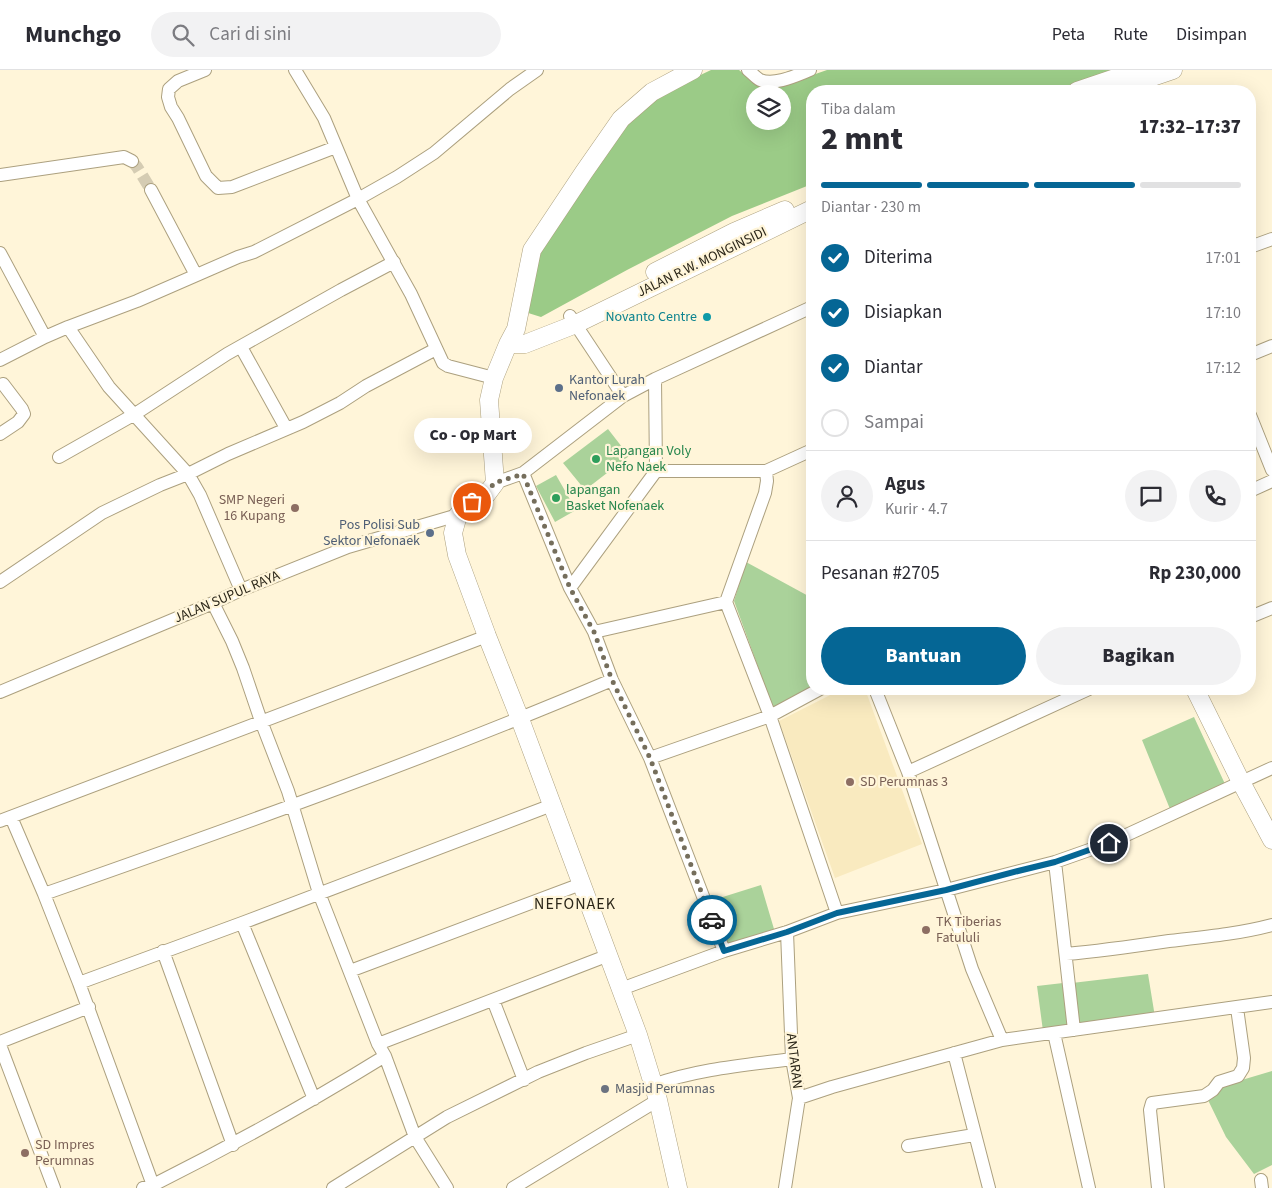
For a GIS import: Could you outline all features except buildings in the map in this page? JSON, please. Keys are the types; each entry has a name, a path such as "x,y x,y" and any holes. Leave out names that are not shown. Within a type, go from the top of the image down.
{"street":[{"path":"204,70 178,81 169,89 168,97 171,107 206,176 218,188 232,187 336,146"},
{"path":"295,70 324,118 358,199 394,262 443,363 494,378"},
{"path":"0,360 68,327 137,301 238,257 254,252 358,199 434,153 510,89 537,70"},
{"path":"678,1188 656,1093 638,1035 457,555 453,533 458,515 472,502 486,495 494,483 490,400 494,378 512,337 532,250 621,118 652,92 693,70"},
{"path":"748,70 757,78 766,82 810,70"},
{"path":"1100,85 1141,74 1173,70"},
{"path":"1122,85 1141,74"},
{"path":"0,175 124,157 132,161"},
{"path":"151,190 196,275"},
{"name":"JALAN R.W. MONGINSIDI","path":"573,320 734,232 806,200"},
{"name":"JALAN R.W. MONGINSIDI","path":"512,337 573,320 806,212"},
{"path":"1256,244 1272,239"},
{"path":"0,253 45,337"},
{"path":"59,457 135,414 241,347 394,262"},
{"path":"494,483 523,474 623,396 655,379 806,310"},
{"path":"573,320 623,396"},
{"path":"68,327 110,387 188,474 200,495 241,590"},
{"path":"1256,353 1272,346"},
{"path":"241,347 286,428"},
{"path":"0,582 102,513 328,410 374,381 436,349"},
{"path":"570,588 656,471 655,379"},
{"path":"0,434 18,422 24,414 1,383"},
{"path":"1256,430 1272,470"},
{"path":"656,471 766,471 806,453"},
{"path":"766,471 765,493 726,602 770,716 837,913"},
{"path":"523,474 570,588 594,632 612,680 650,758 724,951"},
{"path":"1256,488 1272,481"},
{"name":"JALAN SUPUL RAYA","path":"0,692 348,546 458,515"},
{"path":"594,632 726,602"},
{"path":"214,603 243,668 293,806 318,893 378,1044 385,1056 415,1137 447,1188"},
{"path":"1256,615 1272,608"},
{"path":"385,1056 233,1145 150,1187 80,983 44,894 5,819 487,636"},
{"path":"44,894 293,806 520,719 612,680"},
{"path":"650,758 770,716 809,695"},
{"path":"877,695 908,772 972,969 1002,1040"},
{"path":"908,772 1076,695"},
{"path":"1198,695 1272,840"},
{"path":"621,989 724,951 787,932 837,913 946,890 1055,862 1109,843 1272,768"},
{"path":"80,983 552,805"},
{"path":"1055,862 1074,1030"},
{"path":"350,971 581,884"},
{"path":"242,923 314,1099"},
{"path":"1066,954 1208,937 1250,931 1272,925"},
{"name":"ANTARAN","path":"785,1188 800,1098 792,1059 787,932"},
{"path":"163,951 233,1145"},
{"path":"378,1044 609,955"},
{"path":"493,1000 524,1080"},
{"path":"800,1098 832,1087 1002,1040 1272,1002"},
{"path":"54,1188 0,1044 89,1008"},
{"path":"1158,1188 1150,1110 1152,1103 1204,1096 1213,1090 1219,1082 1238,1076 1243,1068 1244,1058 1237,1008"},
{"path":"1054,1033 1089,1188"},
{"path":"333,1188 447,1117 538,1072 638,1035"},
{"path":"954,1053 989,1188"},
{"path":"512,1188 656,1093 670,1079 792,1059"},
{"path":"908,1146 974,1135"}],"shaded area":[{"name":"SD Perumnas 3","path":"830,695 867,695 922,844 835,878 779,721"}],"green space":[{"path":"711,70 739,70 757,85 746,85 746,130 791,130 791,85 784,85 827,70 1118,70 1075,85 806,85 806,186 732,216 541,317 525,312 534,251 614,133 654,97"},
{"name":"Lapangan Voly Nefo Naek","path":"608,429 629,456 585,490 563,463"},
{"name":"lapangan Basket Nofenaek","path":"556,475 576,510 555,522 536,486"},
{"path":"746,562 806,595 806,691 773,708 734,601"},
{"path":"1194,717 1225,784 1170,809 1142,740"},
{"path":"761,885 774,929 725,946 710,901"},
{"path":"1148,974 1155,1017 1078,1025 1072,983"},
{"path":"1063,983 1069,1027 1043,1031 1037,986"},
{"path":"1272,1071 1272,1165 1254,1174 1226,1137 1208,1100 1225,1085"}],"tunnel":[{"path":"132,161 151,190"}],"way so far":[{"path":"472,502 486,495 494,483 523,474 570,588 594,632 612,680 650,758 712,920"}],"place":[{"name":"Novanto Centre","path":"707,317"},
{"name":"Kantor Lurah Nefonaek","path":"559,388"},
{"name":"Lapangan Voly Nefo Naek","path":"596,459"},
{"name":"lapangan Basket Nofenaek","path":"556,498"},
{"name":"Co - Op Mart","path":"472,502"},
{"name":"SMP Negeri 16 Kupang","path":"295,508"},
{"name":"Pos Polisi Sub Sektor Nefonaek","path":"430,533"},
{"name":"SD Perumnas 3","path":"850,782"},
{"name":"TK Tiberias Fatululi","path":"926,930"},
{"name":"Masjid Perumnas","path":"605,1089"},
{"name":"SD Impres Perumnas","path":"25,1153"}],"district":[{"name":"NEFONAEK","path":"575,904"}],"route":[{"path":"712,920 724,951 787,932 837,913 946,890 1055,862 1109,843"}]}
